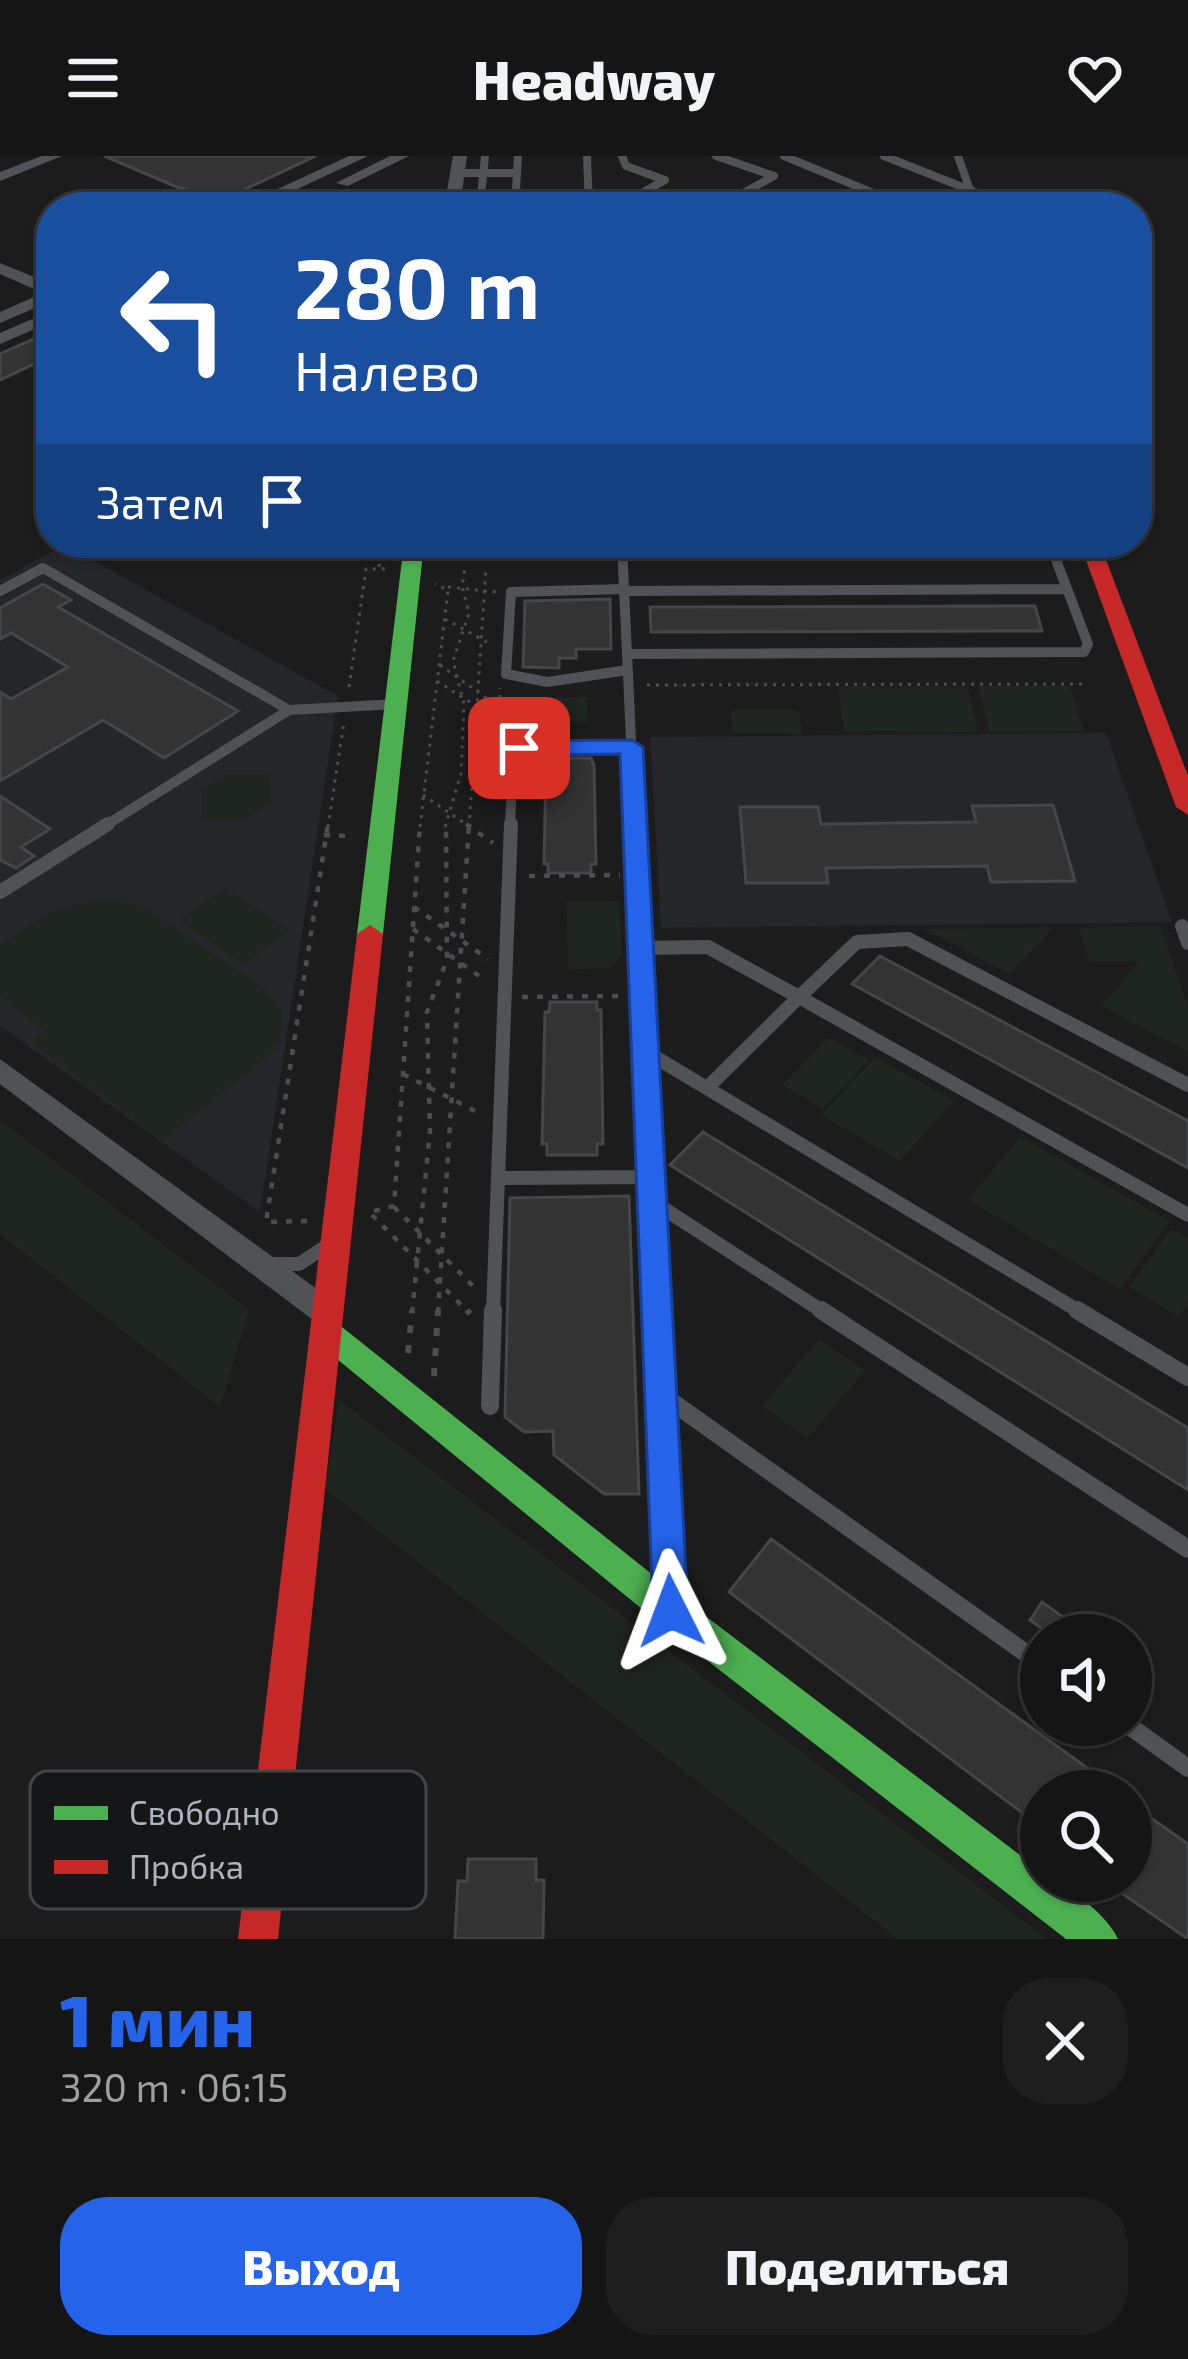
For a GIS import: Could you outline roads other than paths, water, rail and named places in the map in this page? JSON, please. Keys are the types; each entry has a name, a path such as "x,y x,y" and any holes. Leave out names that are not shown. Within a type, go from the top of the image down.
{"street":[{"path":"3,174 55,156"},
{"path":"281,192 361,156"},
{"path":"323,192 402,156"},
{"path":"0,268 36,286"},
{"path":"0,318 36,300"},
{"path":"0,339 36,323"},
{"path":"276,1771 412,558"},
{"path":"1096,558 1188,807"},
{"path":"0,1069 256,1261 671,1611 1097,1939"},
{"path":"257,1939 260,1909"}],"lane":[{"path":"481,192 484,156"},
{"path":"516,192 518,156"},
{"path":"587,156 588,192"},
{"path":"622,156 626,166 665,180 644,192"},
{"path":"716,156 774,176 748,191"},
{"path":"784,156 871,192"},
{"path":"884,156 976,192"},
{"path":"958,156 970,190"},
{"path":"458,165 483,173 517,173"},
{"path":"623,558 671,1611"},
{"path":"1055,558 1088,644 1084,652 601,670 573,680 516,680 506,674 511,592 1067,589"},
{"path":"0,591 43,568 290,710"},
{"path":"0,892 290,710 396,704"},
{"path":"490,1406 515,750 632,747"},
{"path":"1182,926 1188,943"},
{"path":"707,1088 857,942 908,939 1188,1085"},
{"path":"640,948 708,947 1188,1215"},
{"path":"645,1051 1188,1377"},
{"path":"500,1178 651,1177"},
{"path":"652,1201 1188,1549"},
{"path":"256,1261 282,1266 317,1255 339,1220"},
{"path":"661,1394 1020,1649"},
{"path":"1152,1742 1188,1768"}]}
